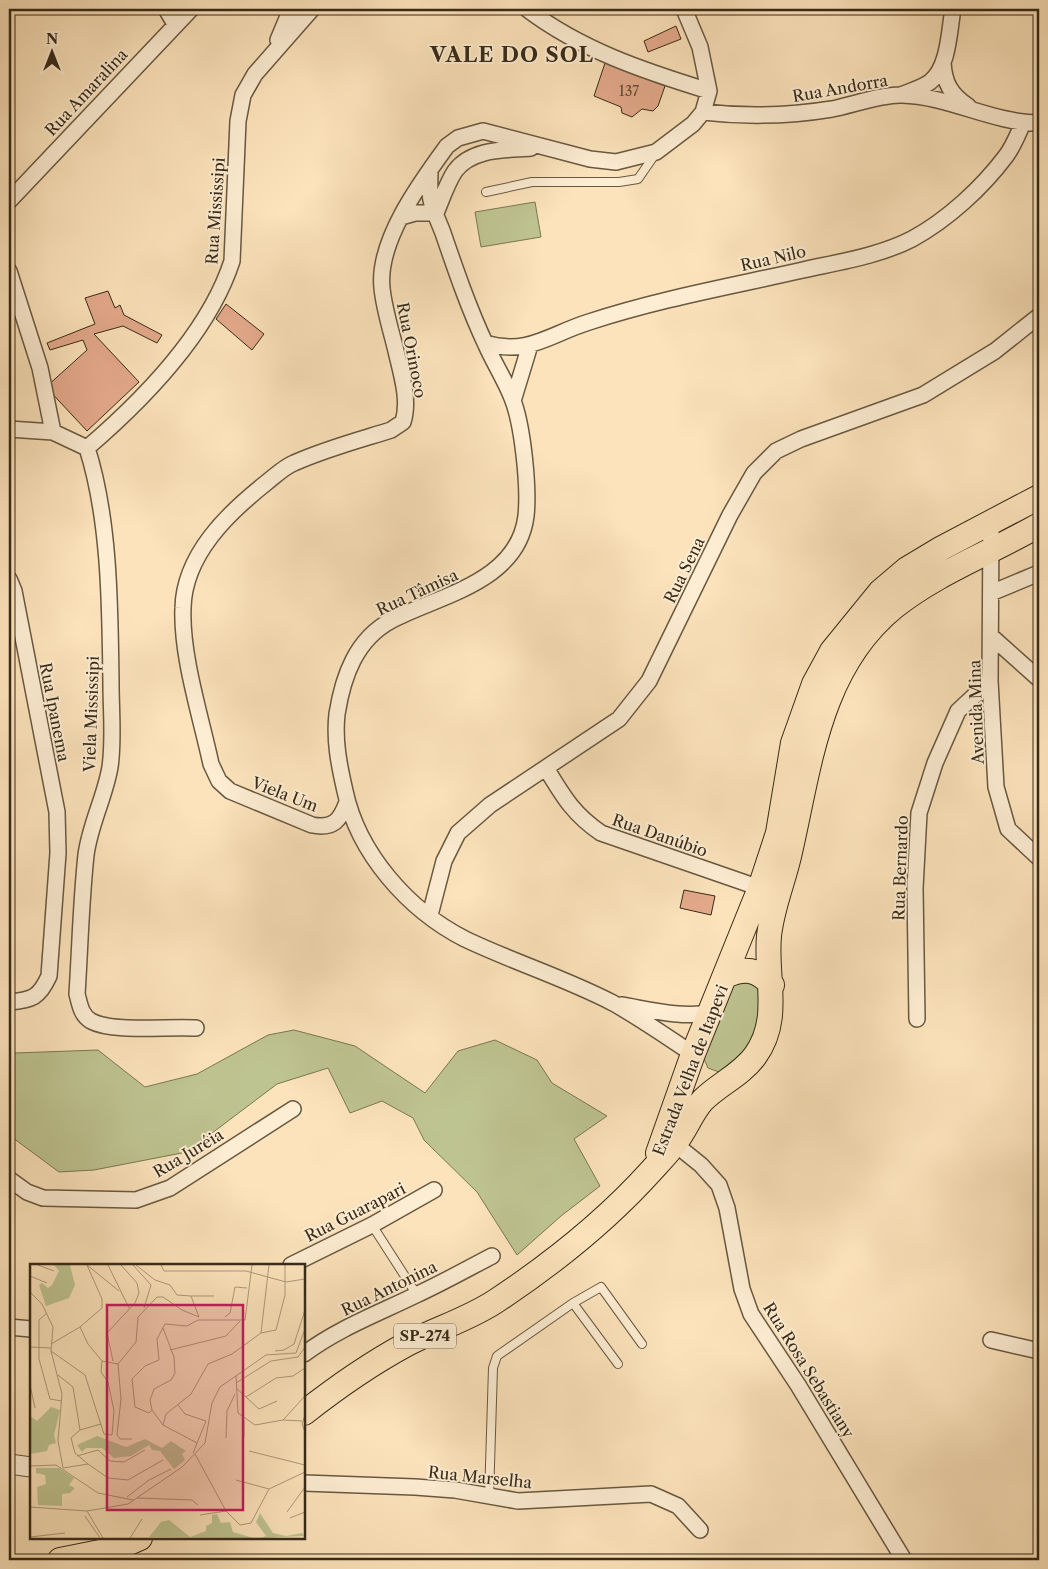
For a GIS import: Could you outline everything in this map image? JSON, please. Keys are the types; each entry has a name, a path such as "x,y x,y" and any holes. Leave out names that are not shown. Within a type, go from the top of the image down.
{"main road":[{"name":"Estrada Velha de Itapevi","path":"651,1172 694,1054 760,888 778,833 793,743 814,684 832,651 880,592 907,569 942,548 1039,497"},
{"name":"Estrada Velha de Itapevi","path":"651,1172 675,1144 702,1102 755,1056 768,1031 772,985 768,940 771,921 785,873 810,752 832,690 849,658 870,630 892,608 921,587 1039,524"},
{"path":"725,976 743,970 750,970 764,976 772,985"},
{"path":"694,1054 701,1069 708,1074 715,1077 736,1074"},
{"name":"SP-274","path":"305,1411 346,1380 399,1349 494,1303 575,1242 651,1172"},
{"path":"60,1560 115,1549 138,1539"}],"street":[{"path":"166,9 175,24"},
{"name":"Rua Amaralina","path":"9,200 191,9"},
{"path":"274,51 291,9"},
{"name":"Rua Mississipi","path":"87,448 126,415 166,370 213,306 225,283 232,261 237,131 243,94 255,74 312,9"},
{"path":"527,9 553,28 606,56 708,91"},
{"path":"684,9 700,47 708,91 703,112"},
{"path":"953,9 943,62 945,82 954,96 976,112"},
{"path":"901,94 931,81 943,62"},
{"name":"Rua Andorra","path":"703,112 730,116 800,114 901,94 1023,123 1039,123"},
{"name":"Rua Orinoco","path":"212,764 186,646 183,609 185,587 200,552 224,522 243,501 292,463 391,430 403,422 405,406 402,379 382,287 383,259 390,235 447,146 458,138 483,131 590,159 616,162 656,152 693,124 703,112"},
{"name":"Rua Nilo","path":"485,342 502,348 530,345 588,322 671,299 868,255 912,239 951,212 978,187 1007,156 1023,123"},
{"path":"401,217 414,213 436,213 456,170 468,159 498,150 542,147"},
{"name":"Rua Tâmisa","path":"430,170 430,199 461,284 485,342 514,401 527,484 526,519 517,546 492,573 464,590 388,622 364,640 350,666 340,693 336,727 338,760 347,802 355,827 382,872 430,915 461,937 612,1003 694,1054"},
{"path":"9,271 40,368 53,432"},
{"name":"Rua Sena","path":"430,915 444,861 458,833 490,805 619,719 649,681 730,515 754,473 776,451 801,439 923,395 996,351 1039,316"},
{"path":"514,401 530,345"},
{"path":"9,430 53,432 87,448"},
{"name":"Viela Mississipi","path":"87,448 97,476 104,531 111,638 112,716 110,767 86,854 77,994 81,1011 91,1020 106,1026 196,1028"},
{"name":"Avenida Mina","path":"991,523 992,636 990,681 996,787 1008,828 1039,858"},
{"path":"991,593 1039,573"},
{"name":"Rua Ipanema","path":"9,579 14,591 57,812 58,853 49,976 41,992 26,1000 9,1002"},
{"path":"992,636 1039,679"},
{"name":"Rua Bernardo","path":"917,1019 915,888 919,813 935,763 958,711 990,681"},
{"name":"Viela Um","path":"212,764 219,781 230,791 312,825 324,827 334,824 341,818 347,802"},
{"name":"Rua Danúbio","path":"546,768 570,806 582,820 601,833 760,888"},
{"name":"Rua Tâmisa","path":"612,1003 672,1014 692,1016 711,1013"},
{"name":"Rua Juréia","path":"9,1179 27,1192 43,1198 136,1200 170,1188 293,1109"},
{"name":"Rua Rosa Sebastiany","path":"675,1144 701,1165 719,1185 727,1208 742,1289 751,1314 798,1384 904,1560"},
{"name":"Rua Guarapari","path":"294,1264 372,1225 434,1190"},
{"name":"Rua Antonina","path":"305,1353 356,1322 417,1295 492,1256"},
{"path":"9,1327 30,1329"},
{"path":"991,1340 1039,1351"},
{"path":"9,1464 30,1467"},
{"name":"Rua Marselha","path":"305,1483 455,1490 489,1498 518,1501 651,1494 678,1506 700,1530"}],"lane":[{"path":"486,192 532,182 619,182 638,179 656,152"},
{"path":"372,1225 417,1295"},
{"path":"489,1498 493,1368 497,1356 573,1303 601,1287 642,1344"},
{"path":"573,1303 618,1364"}],"green space":[{"path":"535,202 541,237 481,247 475,212"},
{"path":"739,981 754,984 760,990 762,998 755,1040 730,1070 719,1072 708,1068 703,1057 727,989"},
{"path":"294,1030 355,1046 425,1093 458,1051 495,1040 537,1060 552,1083 607,1116 574,1139 600,1186 561,1216 517,1255 477,1192 424,1140 413,1118 382,1101 350,1113 328,1068 277,1084 187,1152 94,1170 59,1172 9,1135 9,1049 15,1053 98,1050 145,1087 197,1074 268,1035"}],"building":[{"path":"676,26 681,39 648,52 644,41"},
{"path":"605,63 665,86 658,106 653,111 642,109 632,117 622,113 621,107 594,96"},
{"path":"108,291 115,308 120,305 124,315 162,335 157,343 123,326 94,334 139,382 87,431 46,387 87,350 83,340 50,350 47,343 95,324 85,298"},
{"path":"226,304 264,334 252,350 216,319"},
{"path":"684,890 715,896 711,915 680,908"}],"district":[{"name":"VALE DO SOL","path":"512,55"}]}
